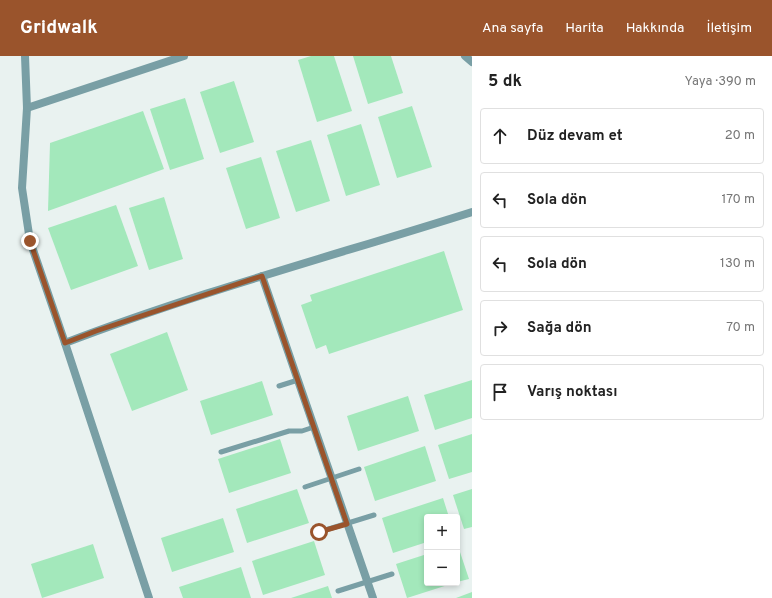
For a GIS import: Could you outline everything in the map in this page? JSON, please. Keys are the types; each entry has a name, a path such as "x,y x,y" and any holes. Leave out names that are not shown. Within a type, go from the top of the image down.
{"street":[{"path":"25,56 27,108 22,188 30,241 149,598"},
{"path":"27,108 184,56"},
{"path":"465,56 472,62"},
{"path":"65,343 262,276 471,214"},
{"path":"262,276 373,598"}],"lane":[{"path":"279,386 298,380"},
{"path":"221,452 289,431 302,431 314,427"},
{"path":"305,486 359,470"},
{"path":"319,532 374,516"},
{"path":"338,591 392,574"}],"building":[{"path":"311,56 334,56 352,111 317,122 298,60"},
{"path":"353,56 391,56 403,93 368,104"},
{"path":"234,81 254,142 220,153 200,92"},
{"path":"185,98 204,159 170,170 150,109"},
{"path":"412,106 432,167 397,178 378,117"},
{"path":"143,111 164,169 48,211 50,143"},
{"path":"361,124 380,185 346,196 327,135"},
{"path":"311,140 330,201 296,212 276,151"},
{"path":"261,157 280,218 246,229 226,168"},
{"path":"164,197 183,259 149,270 129,208"},
{"path":"116,205 138,266 71,290 48,228"},
{"path":"444,251 463,310 329,354 326,345 316,349 301,305 312,301 310,295"},
{"path":"167,332 188,390 132,411 110,354"},
{"path":"472,380 472,418 435,430 424,395"},
{"path":"262,381 273,415 211,435 200,401"},
{"path":"408,396 419,431 358,451 347,416"},
{"path":"472,434 472,472 449,479 438,445"},
{"path":"280,439 291,473 229,493 218,459"},
{"path":"425,446 436,481 375,501 364,467"},
{"path":"297,489 309,523 247,543 236,509"},
{"path":"472,489 472,527 464,529 453,495"},
{"path":"443,498 448,514 424,514 424,543 393,553 382,518"},
{"path":"223,518 234,552 172,572 161,538"},
{"path":"314,541 325,575 263,595 252,561"},
{"path":"93,544 104,578 42,598 31,564"},
{"path":"460,552 469,579 460,581"},
{"path":"424,555 424,586 445,586 407,598 396,564"},
{"path":"241,567 251,598 183,598 179,587"},
{"path":"328,586 332,598 291,598"},
{"path":"472,592 472,598 456,598"}],"route":[{"path":"30,241 65,343 96,331 262,276 347,524 319,532"}]}
